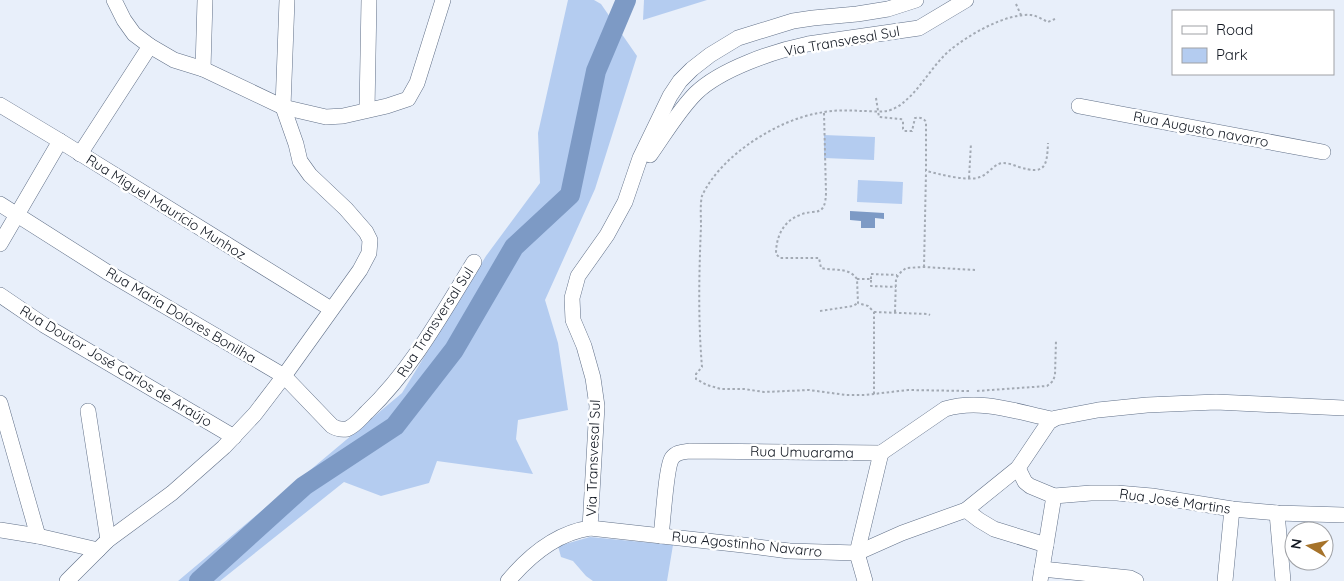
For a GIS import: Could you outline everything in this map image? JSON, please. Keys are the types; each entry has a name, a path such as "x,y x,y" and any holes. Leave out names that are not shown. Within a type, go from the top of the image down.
{"street":[{"path":"114,0 124,20 134,34 174,60 203,69 283,107 326,117 343,116 408,99 417,83 443,0"},
{"path":"124,20 125,0"},
{"path":"203,69 205,0"},
{"path":"67,581 103,545 172,494 234,437 255,414 284,376 360,270 369,253 370,240 366,232 346,209 310,175 300,161 283,107 287,0"},
{"path":"367,110 369,0"},
{"name":"Via Transvesal Sul","path":"590,528 597,406 593,378 584,346 573,320 572,298 578,276 606,235 625,202 640,158 670,96 680,81 692,69 710,55 738,38 793,21 888,9 916,0"},
{"name":"Via Transvesal Sul","path":"637,168 647,159 674,120 697,92 717,78 745,63 794,47 919,28 966,0"},
{"path":"80,154 150,46"},
{"path":"710,55 717,78"},
{"name":"Rua Miguel Maurício Munhoz","path":"0,105 331,310"},
{"name":"Rua Augusto navarro","path":"1079,106 1323,152"},
{"path":"0,244 60,141"},
{"name":"Rua Maria Dolores Bonilha","path":"0,204 107,272 284,376 332,426 341,430 353,426"},
{"name":"Rua Transversal Sul","path":"353,426 374,406 398,378 424,342 474,262"},
{"name":"Rua Doutor José Carlos de Araújo","path":"0,295 44,325 234,437"},
{"path":"865,581 857,553 881,453 945,410 969,404 985,405 1052,419 1098,410 1147,405 1216,402 1344,408"},
{"path":"0,403 3,423 38,536"},
{"path":"88,411 103,545"},
{"name":"Rua Agostinho Navarro","path":"510,580 522,565 540,549 579,530 590,528 789,551 857,553 902,533 966,510 1018,468 1052,419"},
{"name":"Rua Umuarama","path":"661,536 671,460 675,455 682,452 881,453"},
{"name":"Rua José Martins","path":"1018,468 1025,482 1030,486 1054,496 1117,492 1232,509 1277,513 1344,515"},
{"path":"1054,496 1041,575 1130,578 1136,581"},
{"path":"1225,581 1232,509"},
{"path":"966,510 994,529 1046,545"},
{"path":"1277,513 1284,581"},
{"path":"0,530 103,545"}],"path":[{"path":"1016,4 1021,16"},
{"path":"1055,19 1048,22 1032,15 996,23 974,34 949,52 903,103 889,111 850,110 824,112 797,118 761,136 734,156 714,177 701,198 699,294 702,367 695,376 701,382 721,389 744,389 764,392 809,390 846,395 908,390 974,391 1047,386 1053,381 1055,374 1056,340"},
{"path":"876,98 878,116 880,118 901,119 904,131 912,131 915,118 923,118 926,122 924,267"},
{"path":"824,112 826,193 824,206 818,212 800,214 785,226 777,240 776,254 780,258 819,258 821,268 848,271 853,274 857,279 858,304"},
{"path":"969,178 971,143"},
{"path":"926,171 976,178 983,177 996,165 1002,163 1028,170 1039,169 1045,166 1047,162 1048,143"},
{"path":"895,312 898,275 906,268 924,267 975,270"},
{"path":"896,287 871,286 871,274 898,275"},
{"path":"857,279 871,279"},
{"path":"820,311 858,304 868,306 874,312 930,315"},
{"path":"874,312 874,394"}],"green space":[{"path":"568,0 594,0 601,4 637,56 595,189 545,300 558,343 568,410 518,420 516,439 533,474 437,461 429,483 381,496 344,482 220,581 178,581 402,393 486,256 540,183 538,133"},
{"path":"644,0 707,0 643,20"},
{"path":"824,135 875,137 874,160 824,158"},
{"path":"858,180 903,182 902,204 857,202"},
{"path":"590,537 673,545 667,581 593,581 573,561 561,557 558,546"}],"shaded area":[{"path":"850,211 884,213 884,219 875,218 875,228 861,228 861,221 850,220"}],"waterway":[{"path":"199,581 304,486 395,426 454,350 514,247 570,195 596,71 626,0"}]}
